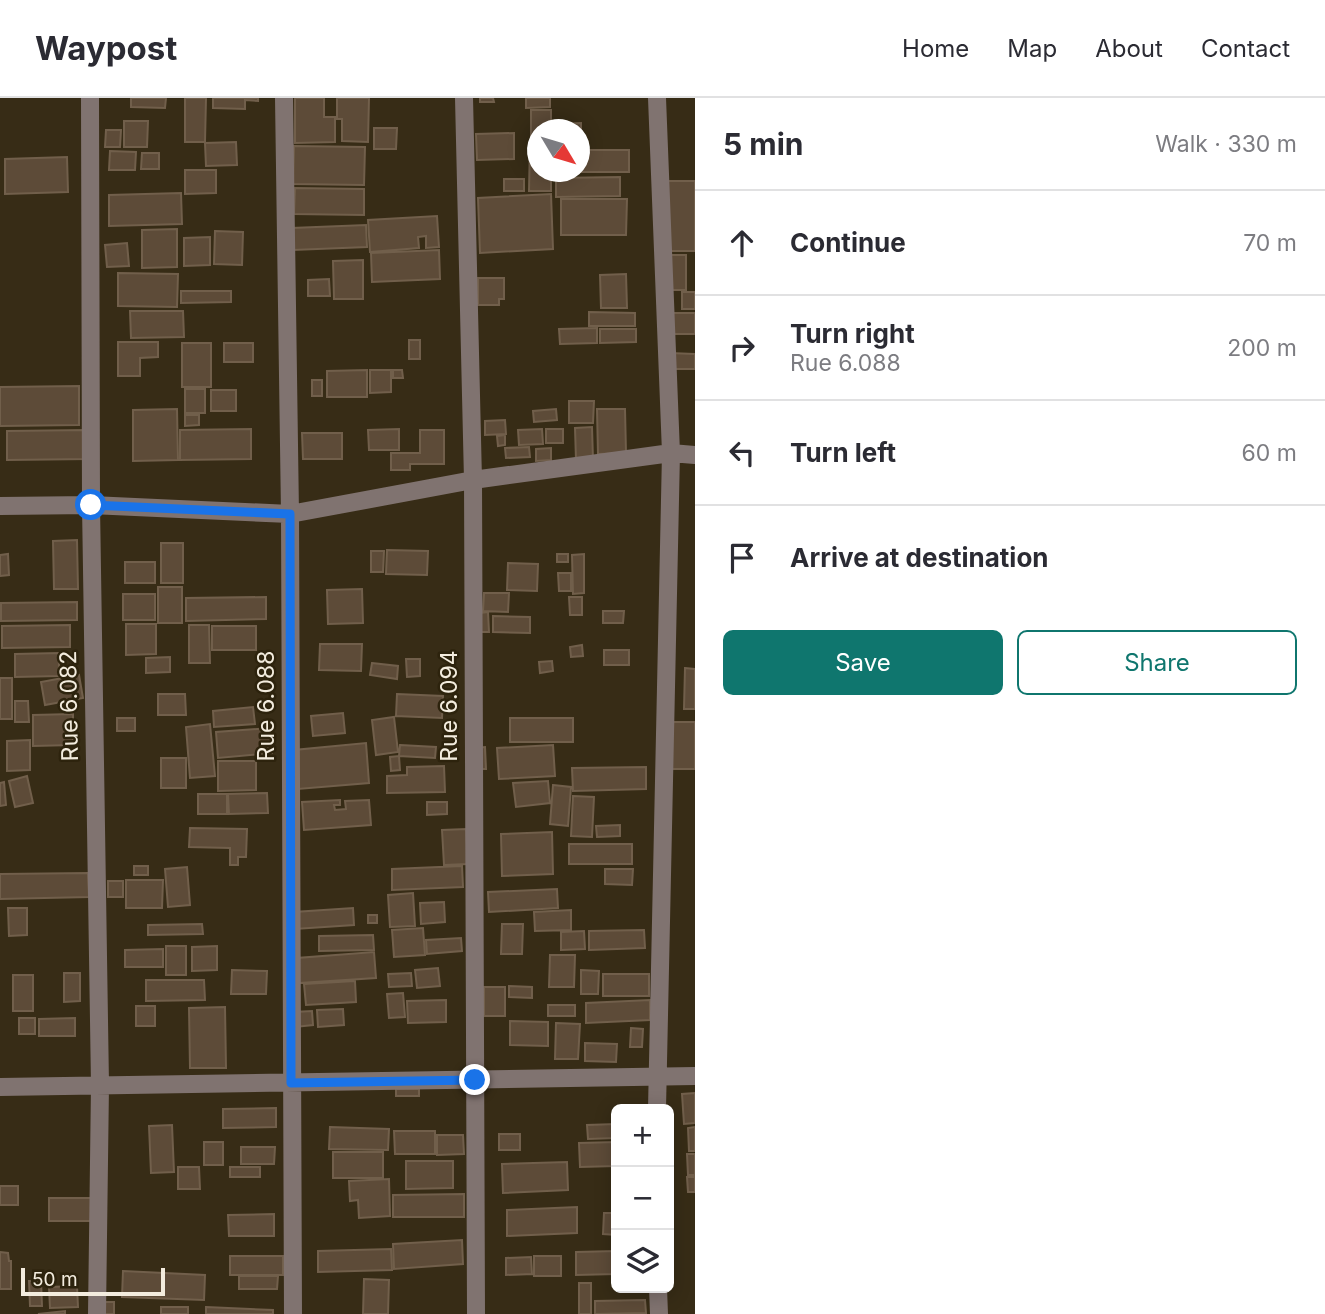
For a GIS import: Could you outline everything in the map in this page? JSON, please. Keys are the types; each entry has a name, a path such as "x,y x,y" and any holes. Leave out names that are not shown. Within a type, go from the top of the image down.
{"street":[{"name":"Rue 6.082","path":"90,98 91,505 100,1085 97,1314"},
{"name":"Rue 6.088","path":"284,98 290,514 293,1314"},
{"name":"Rue 6.094","path":"464,98 473,480 476,1314"},
{"path":"657,98 671,453 657,1104"},
{"path":"0,506 91,505 290,514 473,480 671,453 695,455"},
{"path":"0,1087 695,1076"},
{"path":"659,1293 659,1314"}],"building":[{"path":"131,98 166,98 165,108 131,107"},
{"path":"185,98 206,98 205,142 185,142"},
{"path":"213,98 258,98 258,101 245,100 245,109 213,108"},
{"path":"295,98 324,98 324,117 335,117 335,142 295,143"},
{"path":"337,98 369,98 368,142 342,141 342,119 337,119"},
{"path":"480,98 493,98 494,102 480,102"},
{"path":"526,98 550,98 550,107 526,108"},
{"path":"531,110 551,110 551,119 531,119"},
{"path":"124,121 148,121 147,147 124,147"},
{"path":"374,128 397,128 396,149 374,149"},
{"path":"106,130 121,130 120,147 105,147"},
{"path":"514,133 514,159 477,160 476,134"},
{"path":"236,142 237,165 206,166 205,143"},
{"path":"294,146 365,147 364,185 293,184"},
{"path":"590,150 629,150 629,172 590,172"},
{"path":"110,151 136,152 135,170 109,170"},
{"path":"142,153 159,153 159,169 141,169"},
{"path":"67,157 68,192 5,194 5,159"},
{"path":"185,170 216,170 216,193 185,194"},
{"path":"590,177 620,177 620,196 556,197 556,182 590,182"},
{"path":"504,179 524,179 524,191 504,191"},
{"path":"662,181 695,181 695,251 660,251"},
{"path":"529,182 551,182 551,191 529,191"},
{"path":"295,188 364,189 364,215 294,214"},
{"path":"181,193 182,224 109,226 109,195"},
{"path":"551,194 553,249 480,253 478,198"},
{"path":"561,199 627,199 626,235 561,235"},
{"path":"437,216 439,247 426,248 426,236 418,237 419,248 370,252 368,220"},
{"path":"366,225 367,247 293,250 292,228"},
{"path":"177,229 177,267 142,268 142,230"},
{"path":"215,231 243,232 242,265 214,264"},
{"path":"210,237 210,265 184,266 184,238"},
{"path":"127,243 129,266 107,267 105,245"},
{"path":"439,250 440,279 372,282 371,253"},
{"path":"663,255 686,255 686,290 667,290"},
{"path":"363,260 363,299 334,299 333,261"},
{"path":"118,273 178,274 177,307 118,306"},
{"path":"626,274 627,308 601,308 600,275"},
{"path":"478,278 504,278 504,299 499,299 499,305 478,305"},
{"path":"329,279 330,296 308,296 308,280"},
{"path":"181,291 231,291 231,302 181,303"},
{"path":"682,292 695,292 695,309 682,309"},
{"path":"130,311 183,311 184,337 131,338"},
{"path":"589,312 635,313 635,326 589,326"},
{"path":"667,313 695,313 695,334 666,334"},
{"path":"597,328 597,343 560,344 559,329"},
{"path":"600,329 636,329 636,342 600,343"},
{"path":"409,340 420,340 420,359 409,359"},
{"path":"118,342 158,342 158,357 140,358 140,376 118,376"},
{"path":"182,343 211,343 211,387 182,387"},
{"path":"224,343 253,343 253,362 224,362"},
{"path":"670,353 695,354 695,369 669,369"},
{"path":"367,370 367,397 327,397 327,371"},
{"path":"370,370 391,370 391,392 370,393"},
{"path":"393,370 402,370 403,378 393,378"},
{"path":"312,380 322,380 322,396 312,396"},
{"path":"79,386 79,425 0,426 0,387"},
{"path":"185,389 205,389 205,413 185,413"},
{"path":"211,390 236,390 236,411 211,411"},
{"path":"569,401 594,401 593,423 569,423"},
{"path":"177,409 178,460 133,461 133,410"},
{"path":"556,409 557,420 534,422 533,411"},
{"path":"597,409 625,409 626,453 598,454"},
{"path":"185,415 199,415 199,425 185,426"},
{"path":"505,420 506,434 485,435 485,421"},
{"path":"592,427 593,460 576,460 575,428"},
{"path":"251,429 251,459 180,460 180,430"},
{"path":"399,429 399,450 369,450 368,430"},
{"path":"542,429 543,444 519,445 518,430"},
{"path":"546,429 563,429 563,443 546,443"},
{"path":"88,430 89,459 7,460 7,431"},
{"path":"420,430 444,430 444,464 410,464 410,470 391,470 391,453 420,453"},
{"path":"302,433 342,433 342,459 303,459"},
{"path":"505,435 505,445 498,446 497,436"},
{"path":"529,447 530,457 506,458 505,448"},
{"path":"551,448 551,460 536,461 536,449"},
{"path":"77,540 78,589 54,589 53,541"},
{"path":"161,543 183,543 183,583 161,583"},
{"path":"387,550 428,551 427,575 386,574"},
{"path":"371,551 384,551 383,572 371,572"},
{"path":"8,554 9,575 0,576 0,555"},
{"path":"557,554 568,554 568,562 557,562"},
{"path":"584,554 584,593 573,594 572,555"},
{"path":"125,562 155,562 155,583 125,583"},
{"path":"508,563 538,564 537,591 507,590"},
{"path":"558,573 571,573 571,591 559,591"},
{"path":"158,587 182,587 182,623 158,623"},
{"path":"362,589 363,623 328,624 327,590"},
{"path":"484,593 509,593 508,612 483,611"},
{"path":"123,594 155,594 155,620 123,620"},
{"path":"266,597 266,619 186,621 186,598"},
{"path":"569,597 582,597 582,615 570,615"},
{"path":"77,602 77,620 1,621 1,603"},
{"path":"603,611 624,611 623,623 603,623"},
{"path":"488,612 489,632 480,632 480,613"},
{"path":"493,616 530,617 530,633 493,632"},
{"path":"126,624 156,624 156,654 126,655"},
{"path":"70,625 70,647 2,648 2,626"},
{"path":"189,625 209,625 210,663 189,663"},
{"path":"212,626 256,626 256,650 212,650"},
{"path":"320,644 362,644 361,671 319,670"},
{"path":"582,645 583,656 571,657 570,647"},
{"path":"604,650 629,650 629,665 604,665"},
{"path":"59,653 59,676 15,677 15,654"},
{"path":"170,657 170,672 146,673 146,658"},
{"path":"406,659 420,659 420,676 407,677"},
{"path":"552,661 553,671 540,673 539,662"},
{"path":"372,663 398,666 397,679 370,675"},
{"path":"685,668 695,669 695,709 684,709"},
{"path":"79,675 83,698 45,705 41,682"},
{"path":"0,678 12,678 12,719 0,719"},
{"path":"158,694 185,694 186,715 158,715"},
{"path":"397,694 443,696 442,718 396,716"},
{"path":"15,701 28,701 29,722 15,722"},
{"path":"253,707 255,724 214,727 213,711"},
{"path":"343,713 345,733 313,736 311,716"},
{"path":"73,714 73,745 33,746 33,715"},
{"path":"394,717 398,752 376,755 372,720"},
{"path":"117,718 135,718 135,731 117,731"},
{"path":"510,718 573,718 573,742 510,742"},
{"path":"670,722 695,722 695,769 670,769"},
{"path":"210,724 215,776 190,778 186,727"},
{"path":"270,728 272,753 218,758 216,732"},
{"path":"30,740 30,770 7,771 7,741"},
{"path":"366,743 369,783 298,789 294,750"},
{"path":"400,745 436,747 435,758 399,756"},
{"path":"553,745 555,776 499,779 497,748"},
{"path":"485,747 486,769 476,769 475,748"},
{"path":"399,756 400,770 391,771 390,757"},
{"path":"161,758 186,758 186,788 161,788"},
{"path":"218,761 256,761 256,790 218,791"},
{"path":"444,766 445,792 387,793 387,776 407,775 407,767"},
{"path":"646,767 646,789 573,791 572,768"},
{"path":"27,776 33,803 15,807 9,781"},
{"path":"548,781 550,803 516,807 513,783"},
{"path":"4,782 6,805 0,806 0,783"},
{"path":"553,785 571,787 568,826 550,824"},
{"path":"267,793 268,813 229,814 228,794"},
{"path":"198,794 227,794 227,814 198,814"},
{"path":"573,796 594,797 592,837 571,836"},
{"path":"340,800 340,805 334,805 335,810 346,809 345,801 369,800 371,825 304,830 302,802"},
{"path":"427,802 447,802 447,814 427,815"},
{"path":"620,825 620,836 597,837 596,826"},
{"path":"190,828 247,829 246,857 238,857 238,865 230,865 230,848 189,847"},
{"path":"466,829 468,864 444,865 442,830"},
{"path":"552,832 553,874 502,876 501,834"},
{"path":"569,844 632,844 632,864 569,864"},
{"path":"134,866 148,866 148,875 134,875"},
{"path":"462,866 463,887 392,890 392,869"},
{"path":"187,867 190,905 168,907 165,869"},
{"path":"605,869 633,869 632,885 605,884"},
{"path":"88,873 89,897 0,899 0,874"},
{"path":"126,880 163,880 162,908 126,908"},
{"path":"108,881 123,881 123,897 108,897"},
{"path":"557,889 558,908 489,912 488,892"},
{"path":"413,893 415,926 390,927 388,895"},
{"path":"444,902 445,922 421,924 420,903"},
{"path":"8,908 27,908 27,935 9,936"},
{"path":"353,908 354,925 295,929 294,912"},
{"path":"571,910 571,930 535,931 534,912"},
{"path":"368,915 377,915 377,923 368,923"},
{"path":"202,924 203,934 148,935 148,925"},
{"path":"502,924 523,924 522,954 501,954"},
{"path":"423,928 425,955 394,957 392,930"},
{"path":"644,930 645,948 589,950 589,931"},
{"path":"584,931 585,949 561,950 561,932"},
{"path":"373,935 374,950 319,951 319,936"},
{"path":"461,938 462,951 427,954 426,940"},
{"path":"166,946 186,946 186,975 166,975"},
{"path":"217,946 217,970 192,971 192,947"},
{"path":"163,949 163,967 125,967 125,950"},
{"path":"374,952 376,978 299,983 297,958"},
{"path":"550,955 575,955 574,987 549,987"},
{"path":"438,968 440,986 417,988 415,970"},
{"path":"232,970 267,971 266,994 231,994"},
{"path":"581,970 599,971 598,994 581,994"},
{"path":"64,973 80,973 80,1001 64,1002"},
{"path":"411,973 412,986 389,987 388,974"},
{"path":"603,974 649,974 649,996 603,996"},
{"path":"13,975 33,975 33,1011 13,1011"},
{"path":"146,980 204,980 205,1000 146,1001"},
{"path":"355,981 356,1002 306,1005 304,984"},
{"path":"509,986 532,987 532,998 509,997"},
{"path":"484,987 505,987 505,1016 484,1016"},
{"path":"403,993 405,1017 389,1018 387,994"},
{"path":"446,1000 446,1022 408,1023 407,1001"},
{"path":"650,1000 650,1020 586,1023 586,1003"},
{"path":"548,1005 575,1005 575,1016 548,1016"},
{"path":"136,1006 155,1006 155,1026 136,1026"},
{"path":"225,1007 226,1068 190,1068 189,1008"},
{"path":"343,1009 344,1025 318,1027 317,1010"},
{"path":"312,1011 313,1025 295,1027 294,1012"},
{"path":"19,1018 35,1018 35,1034 19,1034"},
{"path":"75,1018 75,1036 39,1036 39,1019"},
{"path":"510,1021 548,1022 548,1046 510,1045"},
{"path":"556,1023 580,1024 578,1059 555,1059"},
{"path":"631,1028 643,1029 642,1047 630,1047"},
{"path":"585,1043 617,1044 616,1062 585,1061"},
{"path":"396,1089 419,1089 419,1096 396,1096"},
{"path":"695,1093 695,1123 684,1124 682,1094"},
{"path":"276,1108 276,1127 223,1128 223,1109"},
{"path":"611,1124 611,1138 588,1139 587,1125"},
{"path":"172,1125 174,1172 151,1173 149,1126"},
{"path":"330,1127 389,1129 388,1150 329,1149"},
{"path":"695,1127 695,1151 689,1151 688,1128"},
{"path":"394,1131 435,1131 435,1154 395,1154"},
{"path":"499,1134 520,1134 520,1150 499,1150"},
{"path":"437,1135 463,1135 464,1154 437,1155"},
{"path":"204,1142 223,1142 223,1165 204,1165"},
{"path":"611,1142 611,1166 580,1167 579,1143"},
{"path":"241,1147 275,1147 274,1164 241,1164"},
{"path":"333,1152 383,1152 383,1178 333,1178"},
{"path":"687,1154 695,1154 695,1175 688,1175"},
{"path":"406,1161 453,1161 453,1188 406,1189"},
{"path":"567,1162 568,1190 503,1193 502,1164"},
{"path":"178,1167 199,1167 200,1189 178,1189"},
{"path":"230,1167 260,1167 260,1177 230,1177"},
{"path":"687,1177 695,1177 695,1192 688,1192"},
{"path":"389,1179 390,1216 359,1218 358,1200 350,1201 349,1181"},
{"path":"0,1186 18,1186 18,1205 0,1205"},
{"path":"464,1194 464,1217 393,1217 393,1195"},
{"path":"49,1198 94,1198 94,1221 49,1221"},
{"path":"577,1207 577,1233 507,1236 507,1210"},
{"path":"604,1213 611,1213 611,1235 603,1234"},
{"path":"274,1214 274,1236 229,1236 228,1215"},
{"path":"462,1240 463,1264 394,1269 393,1244"},
{"path":"391,1249 392,1270 318,1272 318,1251"},
{"path":"611,1251 611,1274 576,1275 576,1252"},
{"path":"0,1252 8,1253 11,1261 11,1289 0,1289"},
{"path":"230,1256 283,1256 283,1275 230,1275"},
{"path":"534,1256 561,1256 561,1276 534,1276"},
{"path":"531,1257 532,1274 506,1275 506,1258"},
{"path":"123,1271 205,1275 204,1300 122,1297"},
{"path":"239,1276 278,1276 277,1289 239,1289"},
{"path":"364,1279 389,1280 388,1314 363,1314"},
{"path":"29,1281 41,1281 42,1306 30,1306"},
{"path":"579,1283 591,1283 591,1314 579,1314"},
{"path":"77,1286 78,1307 50,1308 49,1287"},
{"path":"645,1300 646,1313 595,1314 595,1301"},
{"path":"99,1302 114,1302 114,1314 100,1314"},
{"path":"161,1307 188,1307 188,1314 161,1314"},
{"path":"206,1307 273,1310 273,1314 206,1314"},
{"path":"65,1311 65,1314 38,1314"}],"route":[{"path":"91,505 290,514 291,1083 475,1080"}]}
